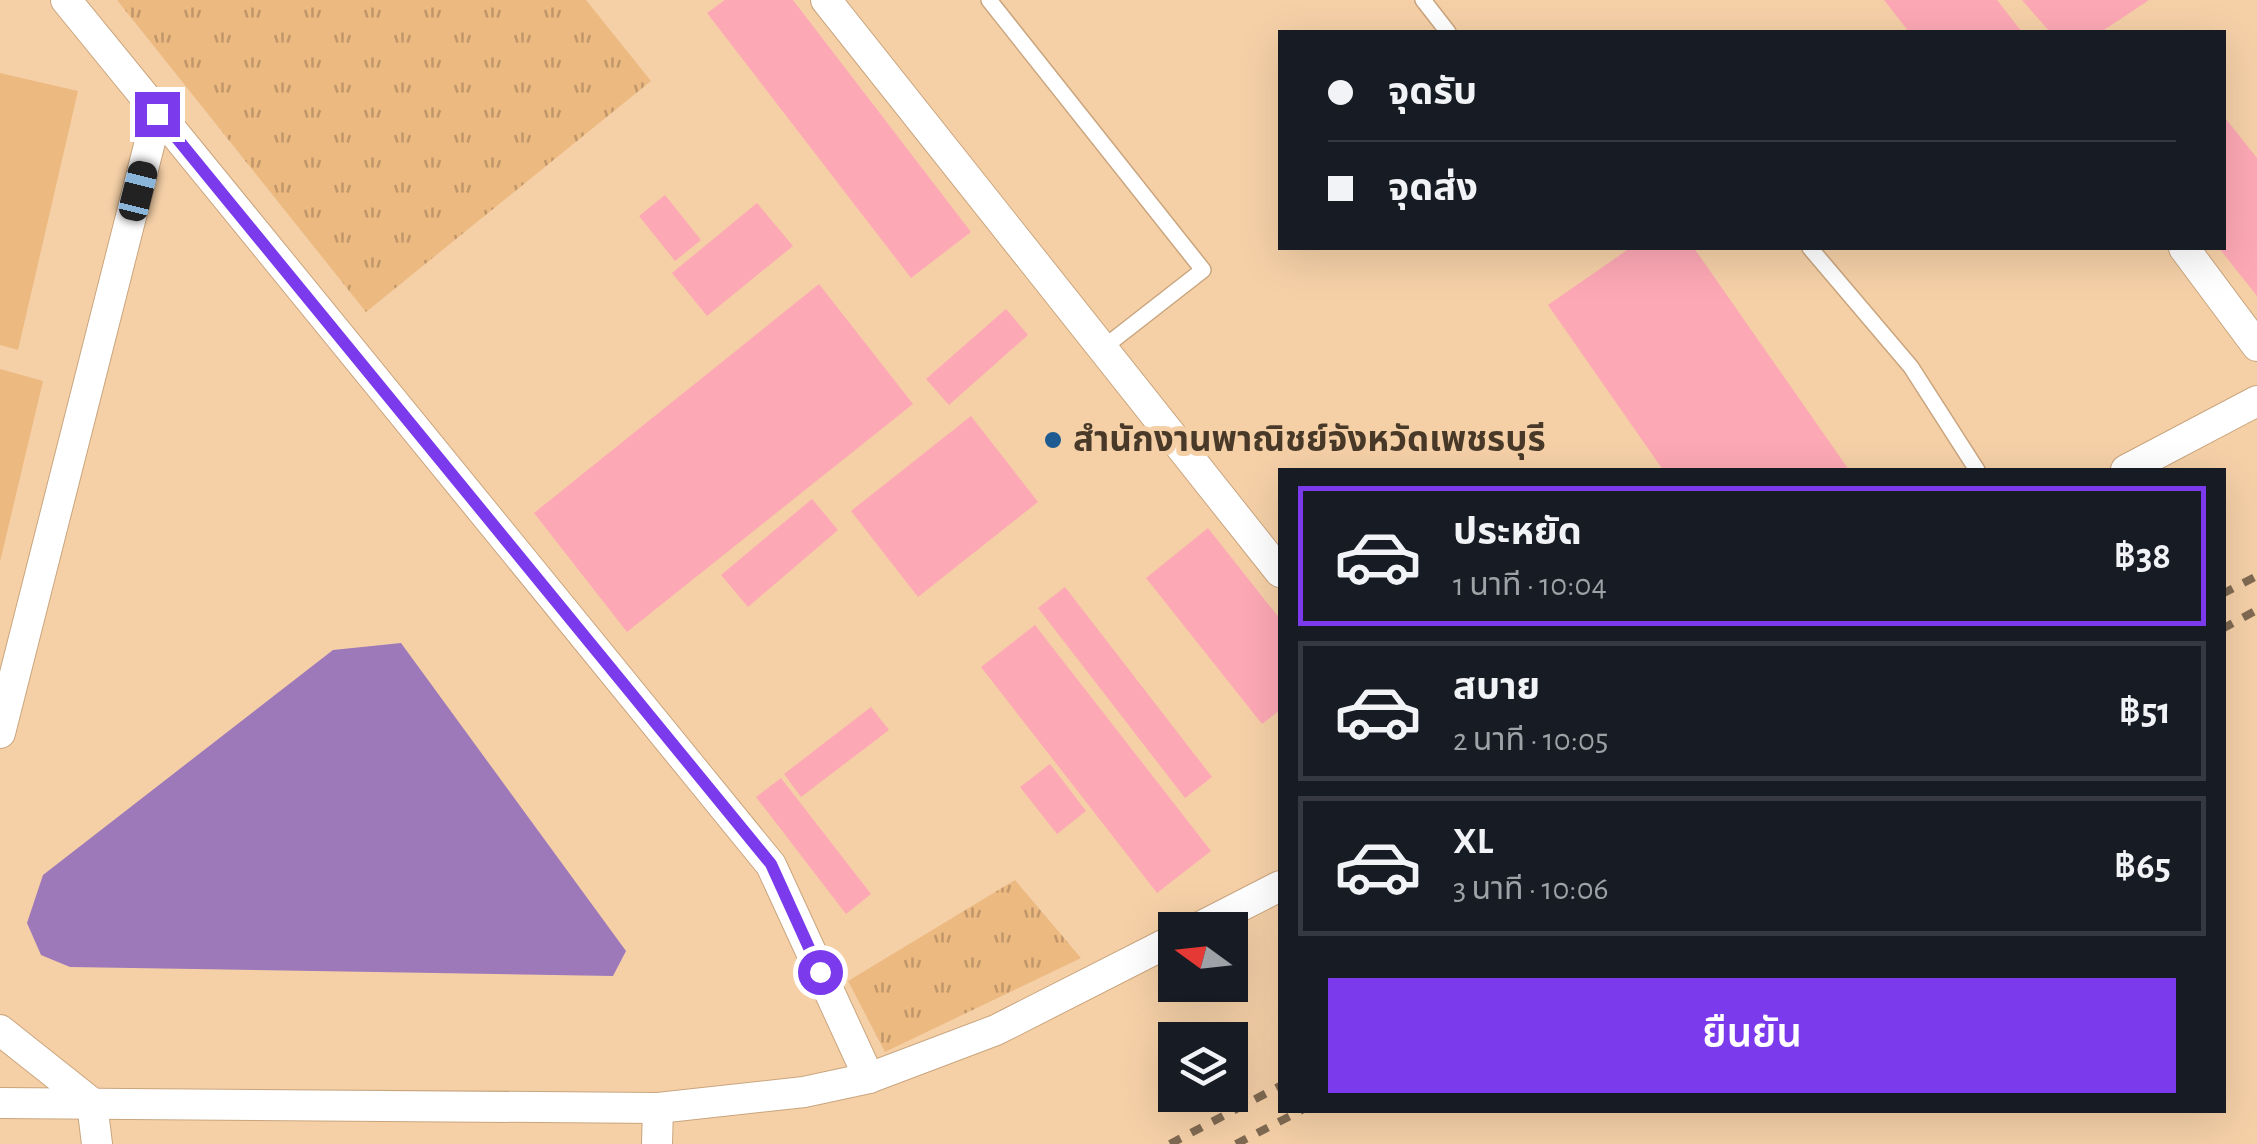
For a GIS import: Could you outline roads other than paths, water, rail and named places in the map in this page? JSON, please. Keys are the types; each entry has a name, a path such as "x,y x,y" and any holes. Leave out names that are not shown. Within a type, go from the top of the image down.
{"street":[{"path":"66,0 771,864 869,1078"},
{"path":"826,0 1278,569"},
{"path":"0,733 157,114"},
{"path":"2185,250 2257,346"},
{"path":"2130,468 2257,401"},
{"path":"1229,912 1278,887"},
{"path":"0,1103 658,1108 804,1092 869,1078 996,1030 1158,949"},
{"path":"0,1030 92,1102 97,1144"},
{"path":"658,1108 658,1144"}],"lane":[{"path":"988,0 1203,270 1103,348"},
{"path":"1423,0 1446,30"},
{"path":"1812,250 1911,367 1976,468"}],"railway":[{"path":"2226,592 2257,576"},
{"path":"2226,627 2257,610"},
{"path":"1170,1144 1278,1087"},
{"path":"1236,1144 1296,1113"}],"place":[{"name":"สำนักงานพาณิชย์จังหวัดเพชรบุรี","path":"1053,440"}]}
